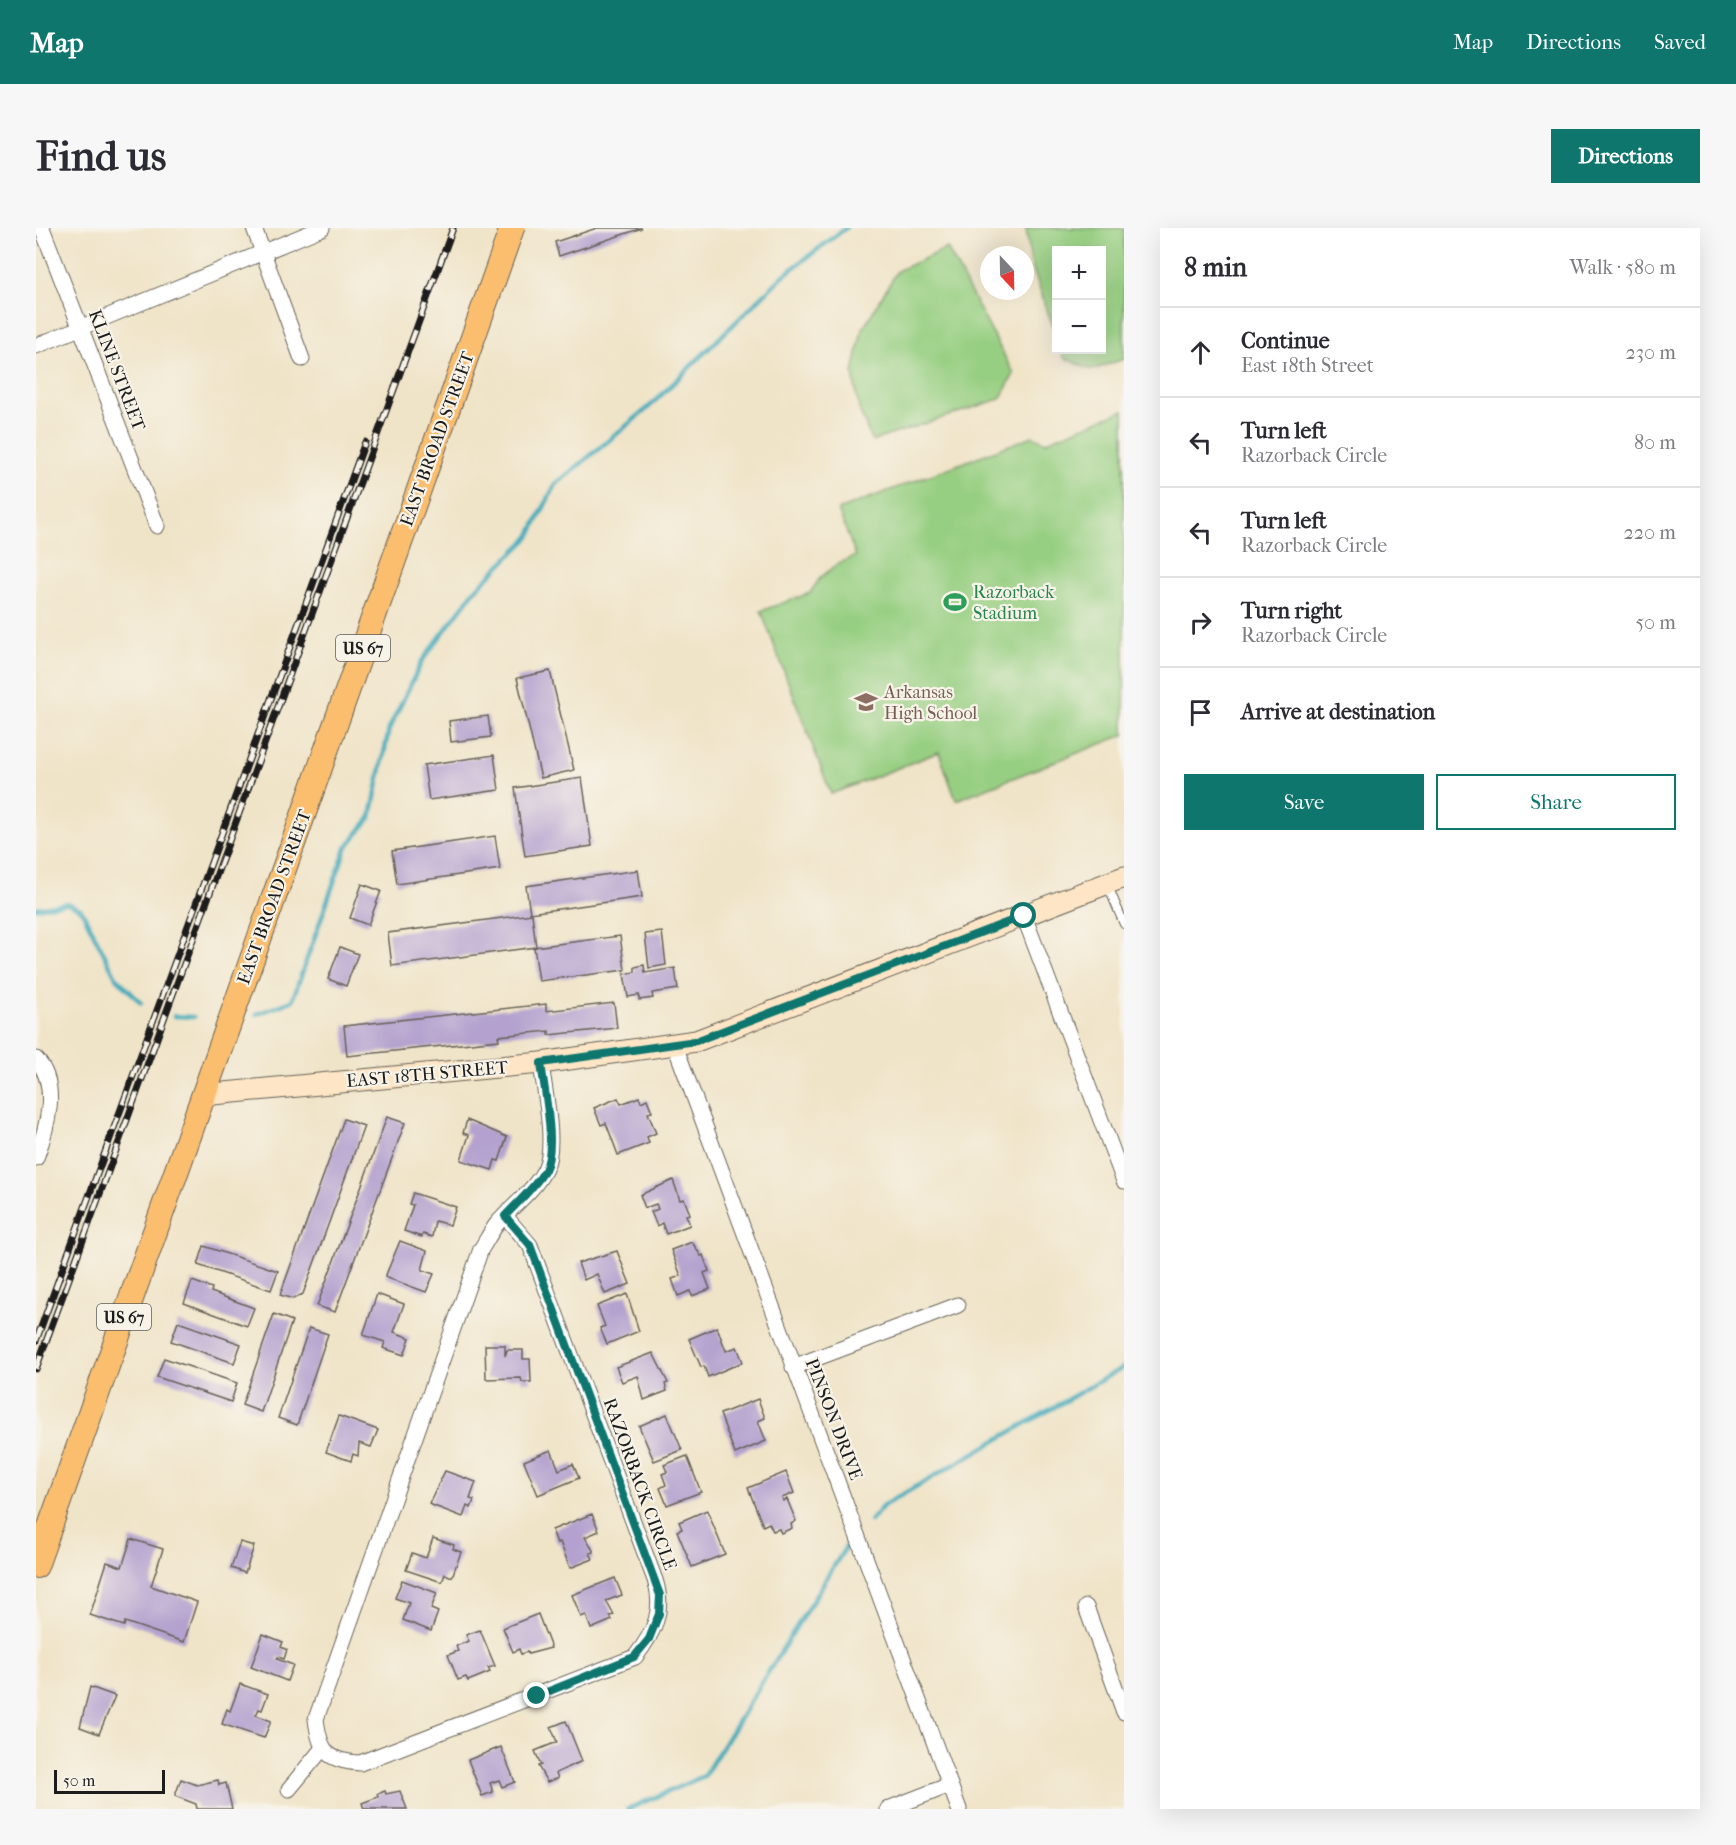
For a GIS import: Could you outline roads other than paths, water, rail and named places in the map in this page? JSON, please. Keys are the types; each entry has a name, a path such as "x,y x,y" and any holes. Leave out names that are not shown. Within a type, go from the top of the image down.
{"main road":[{"name":"EAST BROAD STREET","path":"36,1566 513,228"}],"street":[{"name":"KLINE STREET","path":"42,228 157,526"},
{"path":"254,228 302,359"},
{"path":"36,346 322,228"},
{"name":"EAST 18TH STREET","path":"203,1095 541,1063 696,1041 1116,880"},
{"path":"1024,916 1124,1181"},
{"name":"PINSON DRIVE","path":"674,1043 959,1809"},
{"path":"36,1059 50,1085 48,1108 36,1158"},
{"path":"290,1789 323,1748 318,1740 316,1719 481,1249 505,1216 535,1184 546,1167 549,1141 541,1063"},
{"name":"RAZORBACK CIRCLE","path":"323,1748 327,1755 343,1762 360,1763 613,1666 634,1657 649,1639 659,1614 660,1595 655,1580 530,1245 505,1216"},
{"path":"794,1367 958,1305"},
{"path":"1086,1607 1124,1712"},
{"path":"888,1809 950,1785"}],"lane":[{"path":"1116,880 1124,924"}],"waterway":[{"path":"257,1014 292,1001 346,848 371,817 389,729 422,661 475,590 529,537 555,485 648,408 784,275 846,228"},
{"path":"36,908 67,903 81,909 116,977 141,1003"},
{"path":"174,1016 194,1017"},
{"path":"870,1521 884,1505 1124,1367"},
{"path":"628,1809 704,1776 847,1545"}],"railway":[{"path":"36,1369 453,228"},
{"path":"36,1341 365,442"}],"place":[{"name":"Razorback Stadium","path":"955,602"},
{"name":"Arkansas High School","path":"866,702"}]}
